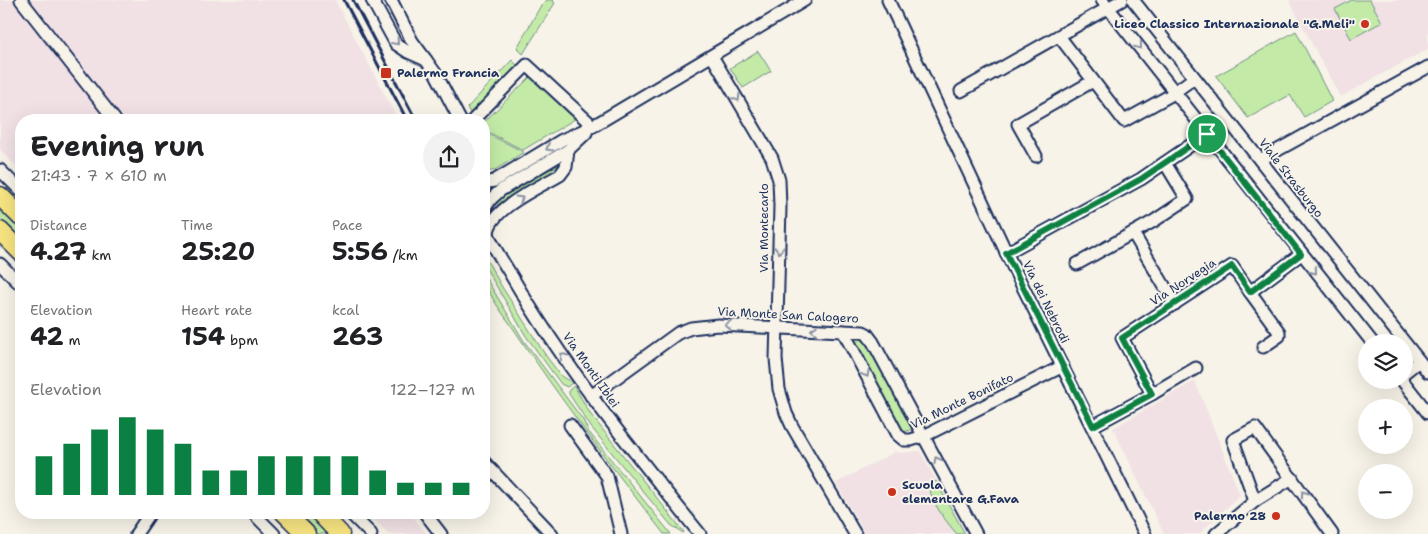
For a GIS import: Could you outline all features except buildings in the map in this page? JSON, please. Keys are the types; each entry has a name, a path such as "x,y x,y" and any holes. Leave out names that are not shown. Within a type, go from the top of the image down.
{"highway":[{"path":"0,196 15,211"},
{"path":"0,231 15,246"},
{"path":"291,519 306,534"},
{"path":"326,519 340,534"}],"street":[{"path":"21,0 110,114"},
{"path":"372,0 396,44 426,60"},
{"path":"391,0 412,41 436,74 457,114"},
{"path":"490,182 562,140 593,126 805,0"},
{"name":"Via dei Nebrodi","path":"888,0 1006,253 1145,534"},
{"path":"961,91 1059,36 1106,4 1122,0"},
{"name":"Viale Strasburgo","path":"1133,0 1428,372"},
{"path":"1106,4 1366,334"},
{"path":"1059,36 1124,121 1175,92 1194,78"},
{"name":"Via Montecarlo","path":"712,56 772,158 779,180 777,377 786,413 855,534"},
{"path":"479,114 527,65 593,126"},
{"path":"1260,160 1428,67"},
{"path":"1036,156 1018,124 1093,81"},
{"path":"490,200 500,190 568,150 593,126"},
{"path":"1006,253 1141,179 1207,134"},
{"path":"490,226 501,210 560,174 566,167 568,150"},
{"path":"1077,264 1187,199 1164,163"},
{"path":"0,170 15,186"},
{"path":"1132,233 1174,304"},
{"name":"Via Monti Iblei","path":"490,236 534,312 591,396 700,534"},
{"path":"1263,347 1279,336 1279,332 1250,292 1301,254"},
{"path":"0,264 15,279"},
{"name":"Via Norvegia","path":"1152,394 1122,338 1232,266 1250,292"},
{"name":"Via Monte San Calogero","path":"591,396 678,333 691,328 718,325 863,332 869,336 976,534"},
{"name":"Via Monte Bonifato","path":"843,331 900,439 911,440 924,436 1063,366"},
{"path":"1413,366 1419,361"},
{"path":"1093,426 1196,368"},
{"path":"1409,389 1428,413"},
{"path":"570,425 607,476 621,534"},
{"path":"1255,500 1233,440 1255,428 1332,534"},
{"path":"490,468 552,534"},
{"path":"1216,534 1255,500 1292,478"},
{"path":"136,534 146,519"},
{"path":"259,519 274,534"},
{"path":"356,519 371,534"},
{"path":"429,519 441,534"}],"shaded area":[{"path":"0,0 335,0 395,114 15,114 15,165 0,150"},
{"name":"Liceo Classico Internazionale \"G.Meli\"","path":"1289,0 1428,0 1428,49 1340,97"},
{"path":"1195,381 1240,495 1199,534 1164,534 1113,428"},
{"name":"Scuola elementare G.Fava","path":"920,451 965,534 865,534 836,483 895,452"},
{"path":"373,519 415,519 427,534 389,534"}],"green space":[{"path":"547,0 552,0 555,3 523,54 517,48 540,7"},
{"path":"1352,0 1370,0 1382,22 1351,39 1335,9"},
{"path":"1296,31 1332,101 1304,117 1290,95 1248,118 1216,76"},
{"path":"758,51 771,71 743,88 730,68"},
{"path":"512,60 518,66 474,114 471,114 467,108"},
{"path":"530,77 575,119 523,150 490,133 490,116"},
{"path":"490,135 524,152 490,171"},
{"path":"562,163 559,170 500,207 497,203 503,195"},
{"path":"0,207 15,222 15,238 0,223"},
{"path":"490,266 546,356 562,377 572,383 567,387 561,384 526,336 490,275"},
{"path":"490,285 524,341 583,420 588,431 671,534 664,534 605,458 490,293"},
{"path":"852,339 866,340 915,428 902,433"},
{"path":"574,386 591,415 683,533 671,525 591,427 569,394 569,390"},
{"path":"936,481 965,534 957,534 935,504 930,491 930,485"},
{"path":"299,519 312,519 328,534 315,534"}],"railway":[{"path":"344,0 404,114"},
{"path":"353,0 413,114"}],"place":[{"name":"Liceo Classico Internazionale \"G.Meli\"","path":"1365,24"},
{"name":"Palermo Francia","path":"386,73"},
{"name":"Scuola elementare G.Fava","path":"892,492"},
{"name":"Palermo 28","path":"1276,516"}],"route":[{"path":"1207,134 1301,254 1250,292 1232,266 1122,338 1152,394 1093,426 1006,253 1141,179 1207,134"}]}
